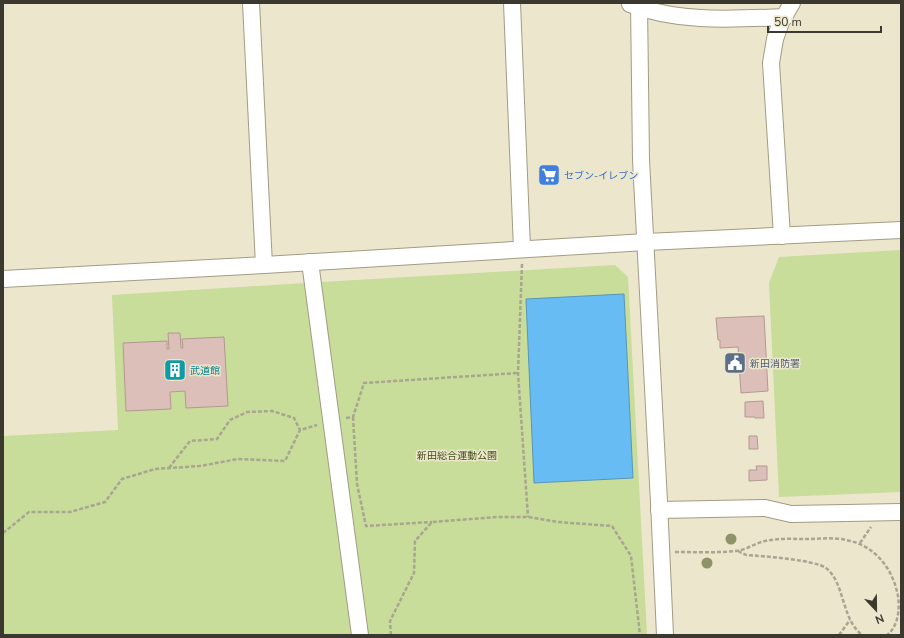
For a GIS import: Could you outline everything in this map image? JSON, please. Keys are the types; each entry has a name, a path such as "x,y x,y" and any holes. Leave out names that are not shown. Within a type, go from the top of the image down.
{"street":[{"path":"251,3 264,265"},
{"path":"512,3 522,250"},
{"path":"665,635 641,160 635,4 657,12 694,18 722,19 788,10"},
{"path":"782,236 771,63 775,39 788,10"},
{"path":"3,279 646,242 901,230"},
{"path":"310,262 360,635"},
{"path":"659,510 765,508 791,514 901,512"}],"path":[{"path":"522,250 518,373 528,517"},
{"path":"518,373 364,383 353,417 357,484 366,526 497,517 528,517 558,522 612,526 631,556 640,635"},
{"path":"169,468 190,441 217,439 230,420 247,412 272,411 294,418 300,430"},
{"path":"3,533 29,512 70,512 105,502 122,479 155,469 200,466 238,459 285,461 300,430 332,420 353,417"},
{"path":"391,635 390,621 414,573 415,541 432,522"},
{"path":"737,551 764,541 845,539 860,543 873,551 883,561 890,572 896,588 899,605 896,621 887,635"},
{"path":"673,552 737,551 746,554 814,564 826,568 836,581 850,620 855,629 862,635"},
{"path":"838,635 850,620"}],"green space":[{"path":"901,250 901,492 779,497 769,283 779,257"},
{"name":"新田総合運動公園","path":"615,265 628,277 647,635 3,635 3,436 118,430 112,295"}],"water":[{"path":"624,294 633,478 534,483 526,299"}],"building":[{"path":"764,316 768,391 741,393 738,347 720,348 716,318"},
{"name":"武道館","path":"168,333 180,333 181,348 183,348 182,339 224,337 228,406 186,408 185,391 170,392 171,409 126,411 123,343 167,341 167,349 169,349"},
{"path":"763,401 764,418 745,417 745,402"},
{"path":"749,436 757,436 758,449 749,449"},
{"path":"756,466 767,466 767,480 749,481 749,470 757,470"}],"place":[{"name":"セブン-イレブン","path":"549,175"},
{"name":"新田消防署","path":"735,363"},
{"name":"武道館","path":"175,370"}]}
